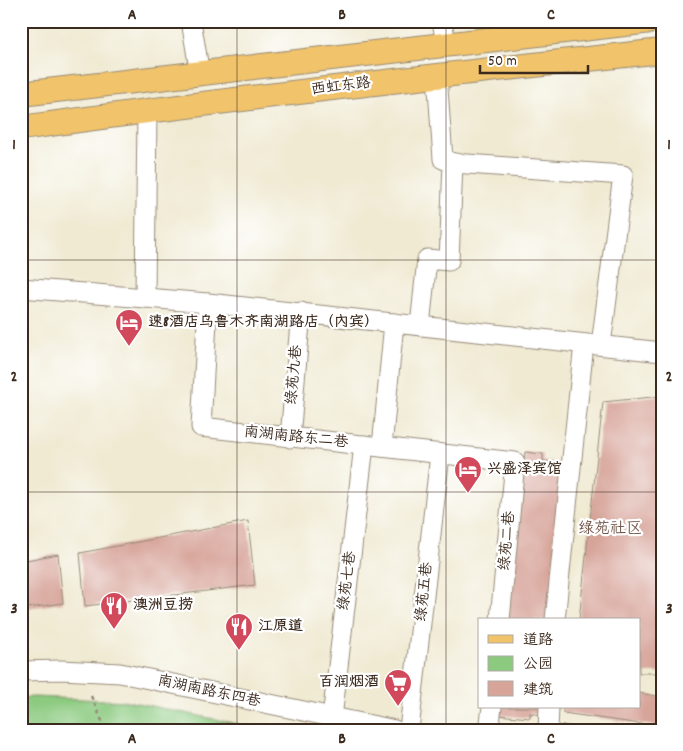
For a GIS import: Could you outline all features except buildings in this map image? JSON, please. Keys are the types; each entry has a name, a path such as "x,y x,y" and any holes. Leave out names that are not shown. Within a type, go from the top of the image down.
{"main road":[{"name":"西虹东路","path":"21,94 651,21"},
{"name":"西虹东路","path":"21,128 147,110 437,75 662,51"}],"street":[{"path":"191,21 200,74"},
{"path":"442,21 446,44"},
{"path":"437,75 443,159 453,163 623,175 593,344 556,618"},
{"path":"145,298 147,110"},
{"path":"420,326 427,259 449,261 453,163"},
{"path":"21,288 301,312 394,324 662,352"},
{"name":"南湖南路东二巷","path":"208,303 200,427 515,462"},
{"name":"绿苑九巷","path":"290,438 301,312"},
{"name":"绿苑七巷","path":"332,718 373,446 394,324"},
{"name":"绿苑五巷","path":"409,730 440,454"},
{"name":"绿苑二巷","path":"500,618 515,462"},
{"name":"南湖南路东四巷","path":"21,671 60,670 120,673 395,730"},
{"path":"490,730 492,708"},
{"path":"548,730 549,708"}],"path":[{"path":"91,696 106,730"}],"green space":[{"path":"21,698 127,701 267,730 21,730"}],"place":[{"name":"速8酒店乌鲁木齐南湖路店（内宾）","path":"129,347"},
{"name":"兴盛泽宾馆","path":"468,494"},
{"name":"澳洲豆捞","path":"114,630"},
{"name":"江原道","path":"239,651"},
{"name":"百润烟酒","path":"398,707"}],"district":[{"name":"绿苑社区","path":"610,529"}]}
